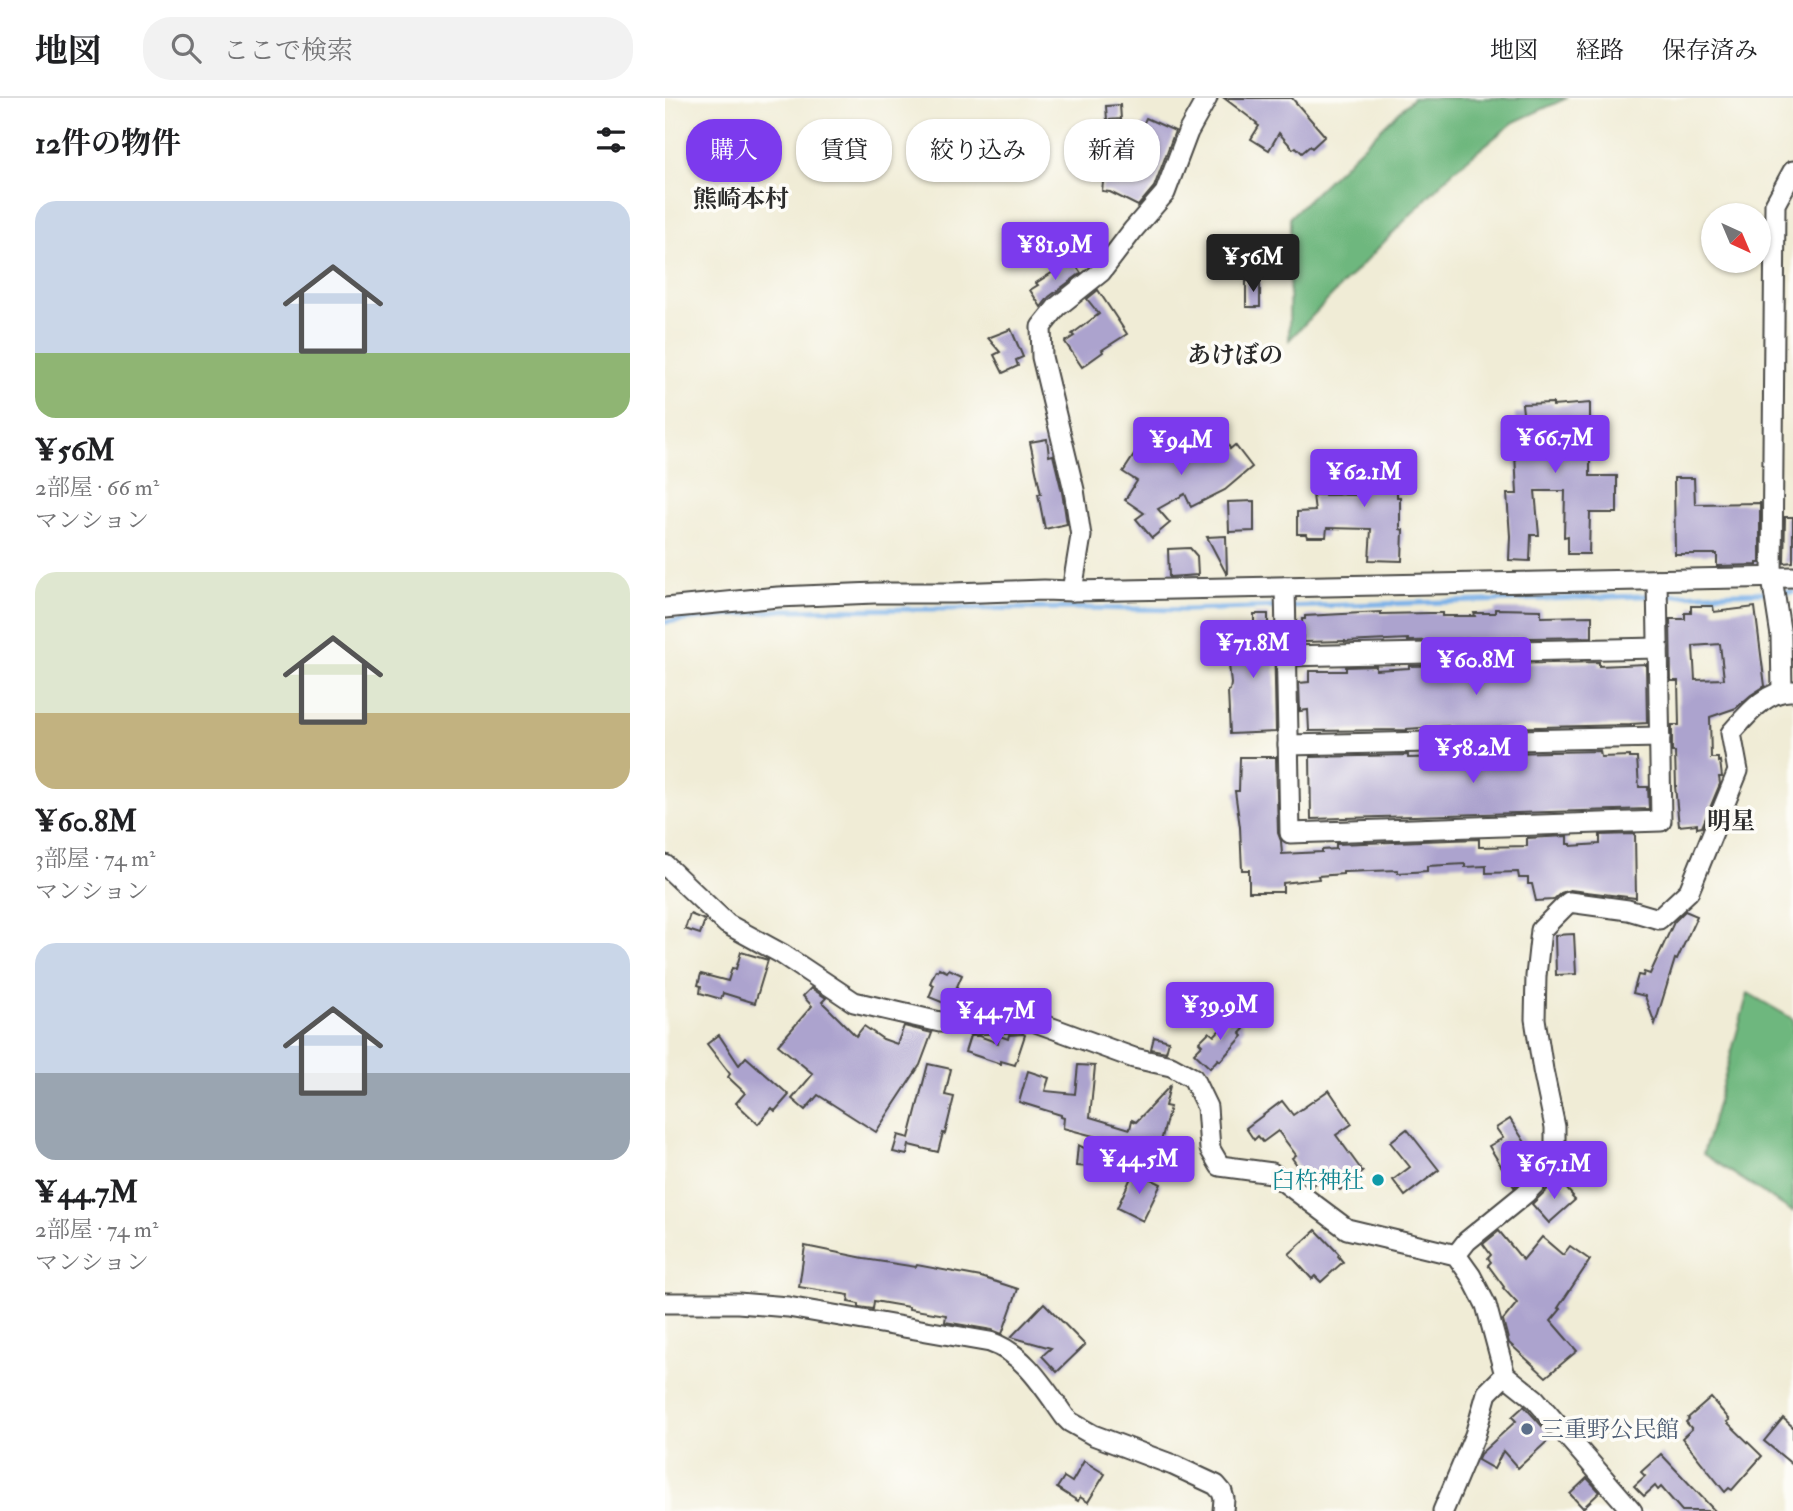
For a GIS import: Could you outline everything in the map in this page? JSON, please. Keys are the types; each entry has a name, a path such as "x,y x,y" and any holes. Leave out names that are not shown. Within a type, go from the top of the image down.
{"street":[{"path":"1072,591 1081,536 1074,490 1042,357 1041,327 1057,307 1101,272 1165,193 1188,132 1207,98"},
{"path":"1456,1255 1468,1241 1526,1193 1555,1163 1555,1127 1535,1019 1541,930 1569,902 1628,910 1660,919 1689,891 1738,771 1731,733 1758,704 1788,691 1774,587 1775,204 1793,171"},
{"path":"665,608 806,596 1044,590 1285,598 1774,587 1793,577"},
{"path":"1285,598 1290,833 1661,821 1657,589"},
{"path":"1286,656 1658,648"},
{"path":"1288,745 1660,737"},
{"path":"665,865 727,924 782,954 854,1002 940,1022 975,1024 1033,1021 1134,1058 1171,1066 1193,1078 1207,1107 1210,1149 1220,1166 1272,1173 1347,1229 1456,1255 1486,1305 1505,1375 1535,1399 1632,1511"},
{"path":"665,1303 738,1303 788,1307 1004,1346 1029,1369 1070,1422 1093,1435 1173,1465 1216,1485 1224,1499 1223,1511"},
{"path":"1443,1511 1475,1435 1487,1393 1505,1375"}],"green space":[{"path":"1413,98 1567,98 1514,122 1453,171 1289,340 1290,217"},
{"path":"1748,993 1793,1019 1793,1212 1703,1154"}],"building":[{"path":"1224,98 1292,98 1325,136 1302,153 1296,147 1293,149 1279,133 1269,150 1251,139 1259,126 1257,123"},
{"path":"1120,105 1121,119 1107,119 1106,106"},
{"path":"1160,124 1175,131 1160,171"},
{"path":"1103,182 1156,182 1138,206 1110,192 1102,191"},
{"path":"1072,260 1081,273 1049,297 1041,307 1030,290 1038,285 1036,283"},
{"path":"1246,281 1260,281 1260,307 1246,307"},
{"path":"1098,290 1127,334 1082,367 1065,342 1099,314 1087,299"},
{"path":"1011,329 1023,357 1016,360 1018,366 1003,373 994,355 1000,352 988,338"},
{"path":"1553,403 1553,406 1590,403 1590,476 1617,476 1617,513 1590,513 1589,554 1568,554 1568,536 1564,537 1565,491 1535,491 1539,535 1531,535 1530,561 1509,560 1507,494 1517,494 1515,453 1507,453 1507,432 1515,431 1515,413 1523,413 1522,404"},
{"path":"1217,436 1219,439 1225,436 1230,449 1235,445 1252,467 1225,490 1191,507 1185,494 1158,509 1170,523 1152,538 1136,519 1144,513 1125,500 1137,481 1123,472 1144,440 1167,455 1183,445 1186,450"},
{"path":"1047,439 1049,456 1053,455 1062,492 1067,524 1045,529 1030,442"},
{"path":"1365,452 1397,452 1397,497 1400,497 1400,529 1403,530 1402,561 1369,560 1371,529 1327,528 1326,537 1297,534 1297,512 1315,511 1313,495 1360,495 1360,462 1365,462"},
{"path":"1674,478 1694,478 1695,504 1760,503 1760,563 1717,566 1717,554 1675,554"},
{"path":"1254,501 1254,531 1229,532 1228,502"},
{"path":"1785,517 1793,517 1793,562 1784,563"},
{"path":"1226,536 1227,575 1207,537"},
{"path":"1190,548 1197,556 1198,575 1169,577 1168,549"},
{"path":"1691,606 1713,606 1714,612 1755,607 1765,686 1736,708 1710,717 1711,758 1718,758 1718,762 1720,761 1722,777 1719,777 1720,784 1702,827 1697,828 1697,824 1679,826 1675,752 1672,752 1672,725 1679,725 1678,681 1671,681 1670,619 1685,619 1685,613 1691,613","holes":["1720,644 1724,679 1695,680 1693,646"]},
{"path":"1495,609 1541,610 1541,617 1592,616 1592,637 1303,642 1302,619 1305,619 1305,616 1381,612 1475,616 1474,613 1495,613"},
{"path":"1254,614 1268,614 1268,633 1274,633 1276,732 1230,734 1228,691 1231,684 1227,645 1235,645 1234,635 1239,635 1241,630 1254,630"},
{"path":"1599,662 1599,666 1646,664 1647,723 1309,731 1308,710 1300,711 1299,683 1309,682 1309,671 1346,671 1346,667 1376,666 1376,670 1409,666"},
{"path":"1600,751 1601,757 1637,758 1639,787 1648,787 1649,809 1311,819 1310,757 1408,755 1408,758 1449,757 1449,754"},
{"path":"1240,757 1276,757 1278,833 1282,854 1322,852 1336,849 1336,844 1479,839 1479,847 1527,846 1527,838 1567,836 1567,844 1571,846 1600,844 1600,835 1635,834 1636,898 1570,890 1553,900 1536,901 1532,884 1528,884 1528,878 1519,878 1518,872 1486,873 1486,866 1465,867 1465,864 1427,866 1427,871 1398,873 1398,870 1343,872 1318,876 1319,879 1283,883 1283,892 1249,892 1249,870 1242,870 1235,791 1239,791"},
{"path":"1685,911 1697,916 1677,960 1675,959 1655,1024 1645,996 1633,993 1638,975 1643,976 1644,972 1650,974 1674,922"},
{"path":"690,914 705,920 700,934 685,929"},
{"path":"1574,934 1576,974 1556,975 1555,935"},
{"path":"741,952 768,960 755,1003 723,993 721,999 700,993 701,986 698,985 701,974 728,981 732,968 736,969"},
{"path":"939,968 962,975 949,1005 929,997 934,985 930,983"},
{"path":"811,988 826,998 822,1002 856,1036 864,1026 883,1039 897,1044 904,1026 932,1033 920,1065 876,1132 818,1095 805,1110 792,1099 813,1074 778,1045 812,1006 803,996"},
{"path":"1234,1015 1244,1029 1240,1033 1243,1036 1210,1068 1194,1053 1202,1045 1199,1042 1209,1032 1214,1036"},
{"path":"719,1035 739,1065 746,1057 789,1095 775,1111 772,1108 758,1124 736,1103 745,1093 728,1077 730,1074 707,1044"},
{"path":"1009,1035 1025,1035 1015,1065 1001,1061 1001,1064 965,1052 970,1036 979,1036 998,1043 1000,1036 1008,1039"},
{"path":"1154,1037 1169,1041 1166,1052 1151,1049"},
{"path":"928,1064 951,1069 945,1095 954,1097 938,1152 909,1145 907,1155 893,1152 898,1135 909,1138"},
{"path":"1078,1065 1095,1066 1090,1117 1130,1129 1132,1120 1136,1122 1170,1086 1165,1106 1170,1107 1158,1153 1063,1128 1064,1118 1061,1115 1019,1102 1028,1071 1049,1078 1045,1091 1075,1094"},
{"path":"1329,1090 1352,1124 1336,1135 1363,1172 1340,1190 1327,1175 1312,1186 1292,1158 1296,1155 1278,1131 1263,1142 1258,1136 1254,1140 1246,1128 1282,1101 1293,1115"},
{"path":"1510,1119 1538,1163 1514,1187 1489,1146 1503,1138 1496,1128"},
{"path":"1407,1129 1439,1170 1405,1196 1393,1180 1410,1167 1390,1142"},
{"path":"1078,1145 1097,1154 1096,1167 1076,1166"},
{"path":"1134,1171 1161,1184 1143,1221 1117,1208"},
{"path":"1558,1179 1575,1200 1549,1223 1532,1204"},
{"path":"1316,1230 1339,1254 1343,1262 1321,1282 1315,1276 1312,1279 1289,1254"},
{"path":"1499,1231 1523,1260 1542,1237 1563,1255 1570,1246 1590,1260 1551,1321 1577,1351 1546,1377 1509,1343 1503,1320 1517,1303 1488,1265 1491,1255 1483,1244"},
{"path":"805,1246 864,1259 917,1265 981,1277 1018,1289 1002,1334 945,1322 946,1315 909,1307 874,1301 873,1309 859,1307 859,1304 848,1302 849,1295 799,1287"},
{"path":"1044,1303 1085,1345 1057,1372 1042,1356 1051,1348 1011,1337"},
{"path":"1711,1398 1730,1420 1727,1422 1762,1456 1732,1490 1729,1488 1725,1492 1682,1438 1692,1429 1686,1422 1688,1418"},
{"name":"三重野公民館","path":"1524,1406 1552,1437 1518,1468 1503,1451 1494,1469 1478,1460 1480,1454 1516,1421 1512,1417"},
{"path":"1783,1418 1793,1427 1793,1465 1764,1441"},
{"path":"1661,1454 1715,1511 1682,1511 1661,1487 1658,1490 1655,1486 1644,1496 1634,1486 1645,1476 1641,1472"},
{"path":"1084,1461 1105,1474 1088,1502 1080,1497 1078,1501 1057,1488 1064,1477 1072,1482"},
{"path":"1587,1478 1600,1492 1583,1508 1570,1494"}],"waterway":[{"path":"665,622 783,610 1186,610 1769,592"},
{"path":"1779,592 1793,592"}],"place":[{"name":"臼杵神社","path":"1378,1180"},
{"name":"三重野公民館","path":"1527,1429"}],"district":[{"name":"熊崎本村","path":"741,199"},
{"name":"あけぼの","path":"1235,355"},
{"name":"明星","path":"1731,821"}]}
